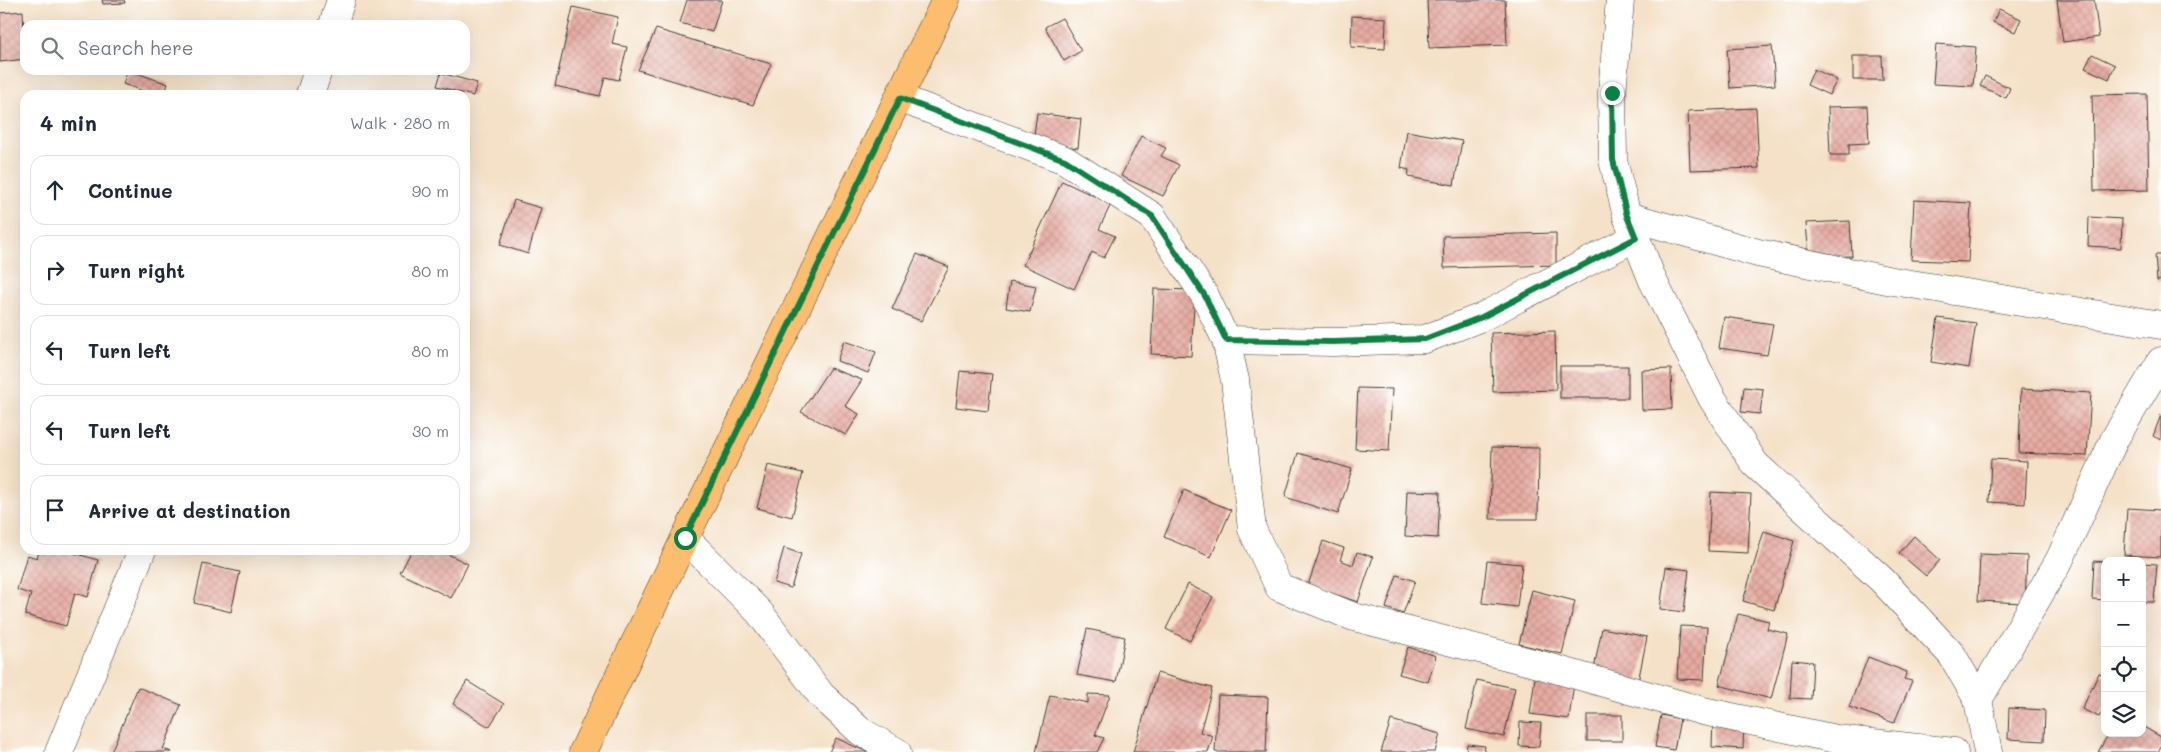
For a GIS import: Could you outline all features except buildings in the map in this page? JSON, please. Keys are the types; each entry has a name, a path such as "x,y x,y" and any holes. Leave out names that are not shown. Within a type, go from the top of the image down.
{"main road":[{"path":"583,752 946,0"}],"street":[{"path":"335,20 341,0"},
{"path":"1620,0 1612,93 1613,160 1631,227 1653,281 1712,398 1755,464 1882,580 1952,655 1978,700 1988,752"},
{"path":"312,90 316,75"},
{"path":"900,98 1065,160 1152,216 1205,296 1226,340 1235,380 1252,529 1279,587 1354,617 1534,663 1703,711 1836,738 1954,752"},
{"path":"1226,340 1333,342 1425,339 1482,317 1631,227 1897,281 2161,325"},
{"path":"1978,700 2060,559 2114,440 2161,361"},
{"path":"685,538 760,612 821,695 860,731 897,752"},
{"path":"59,752 140,555"}],"route":[{"path":"685,538 900,98 1065,160 1152,216 1205,296 1226,340 1333,342 1425,339 1482,317 1636,238 1627,216 1613,160 1612,93"}]}
